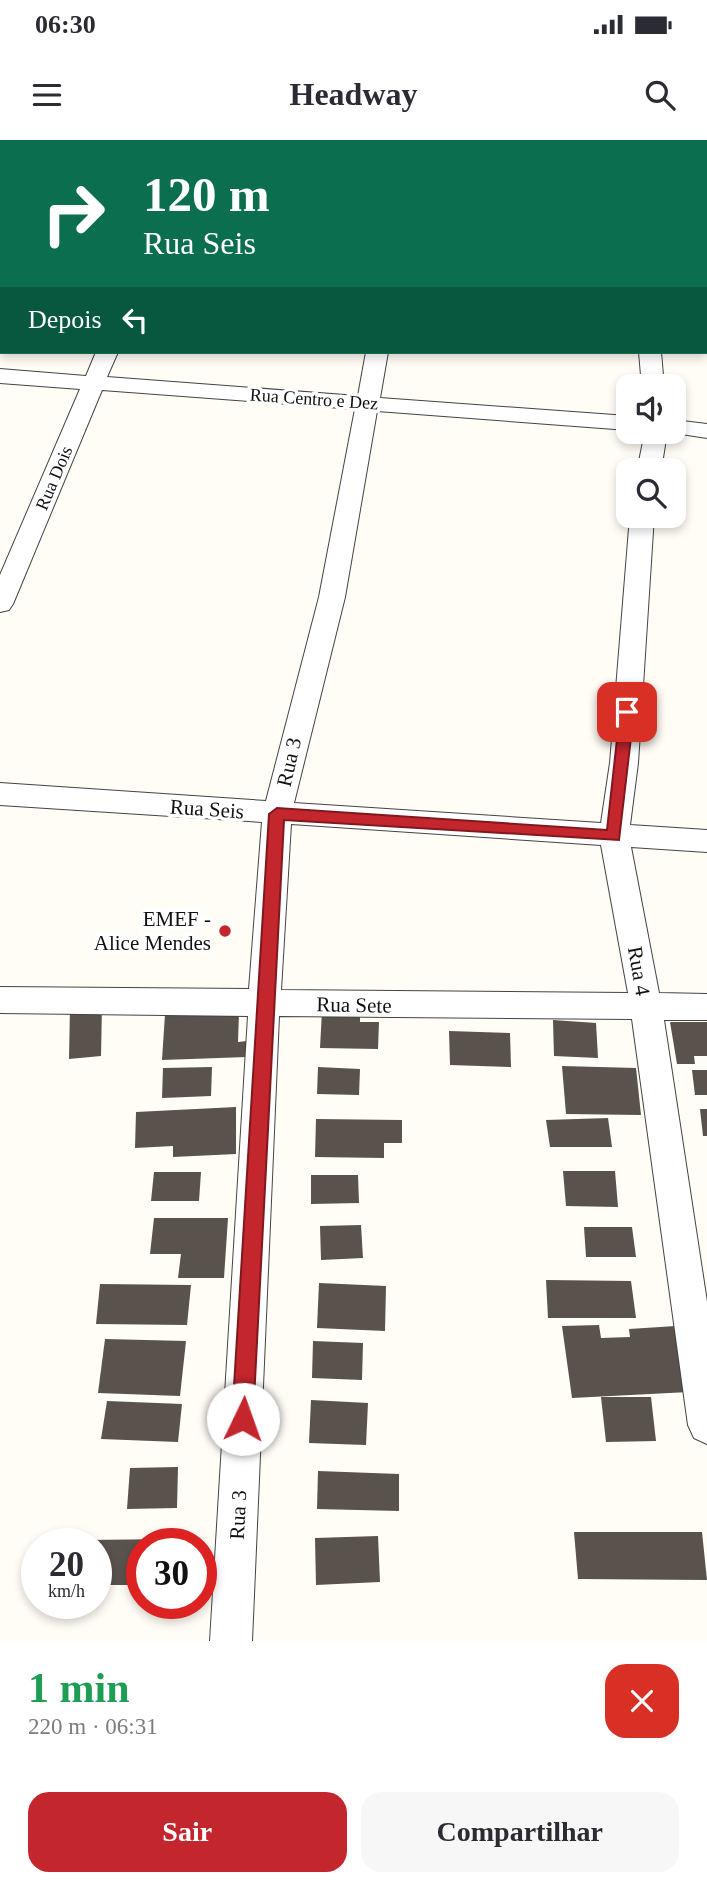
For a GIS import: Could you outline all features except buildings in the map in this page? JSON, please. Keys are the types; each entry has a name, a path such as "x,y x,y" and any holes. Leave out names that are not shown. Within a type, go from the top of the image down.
{"street":[{"name":"Rua Dois","path":"0,604 106,354"},
{"name":"Rua 3","path":"231,1641 264,1004 277,814 332,597 377,354"},
{"path":"650,354 652,374"},
{"name":"Rua Centro e Dez","path":"0,376 616,422"},
{"path":"686,428 707,431"},
{"name":"Rua 4","path":"641,528 624,763 614,836 646,1008 707,1425"},
{"name":"Rua Seis","path":"0,794 707,841"},
{"name":"Rua Sete","path":"0,1000 707,1007"}],"place":[{"name":"EMEF - Alice Mendes","path":"225,931"}],"route":[{"path":"243,1419 264,1004 277,814 614,836 624,763 627,712"}]}
